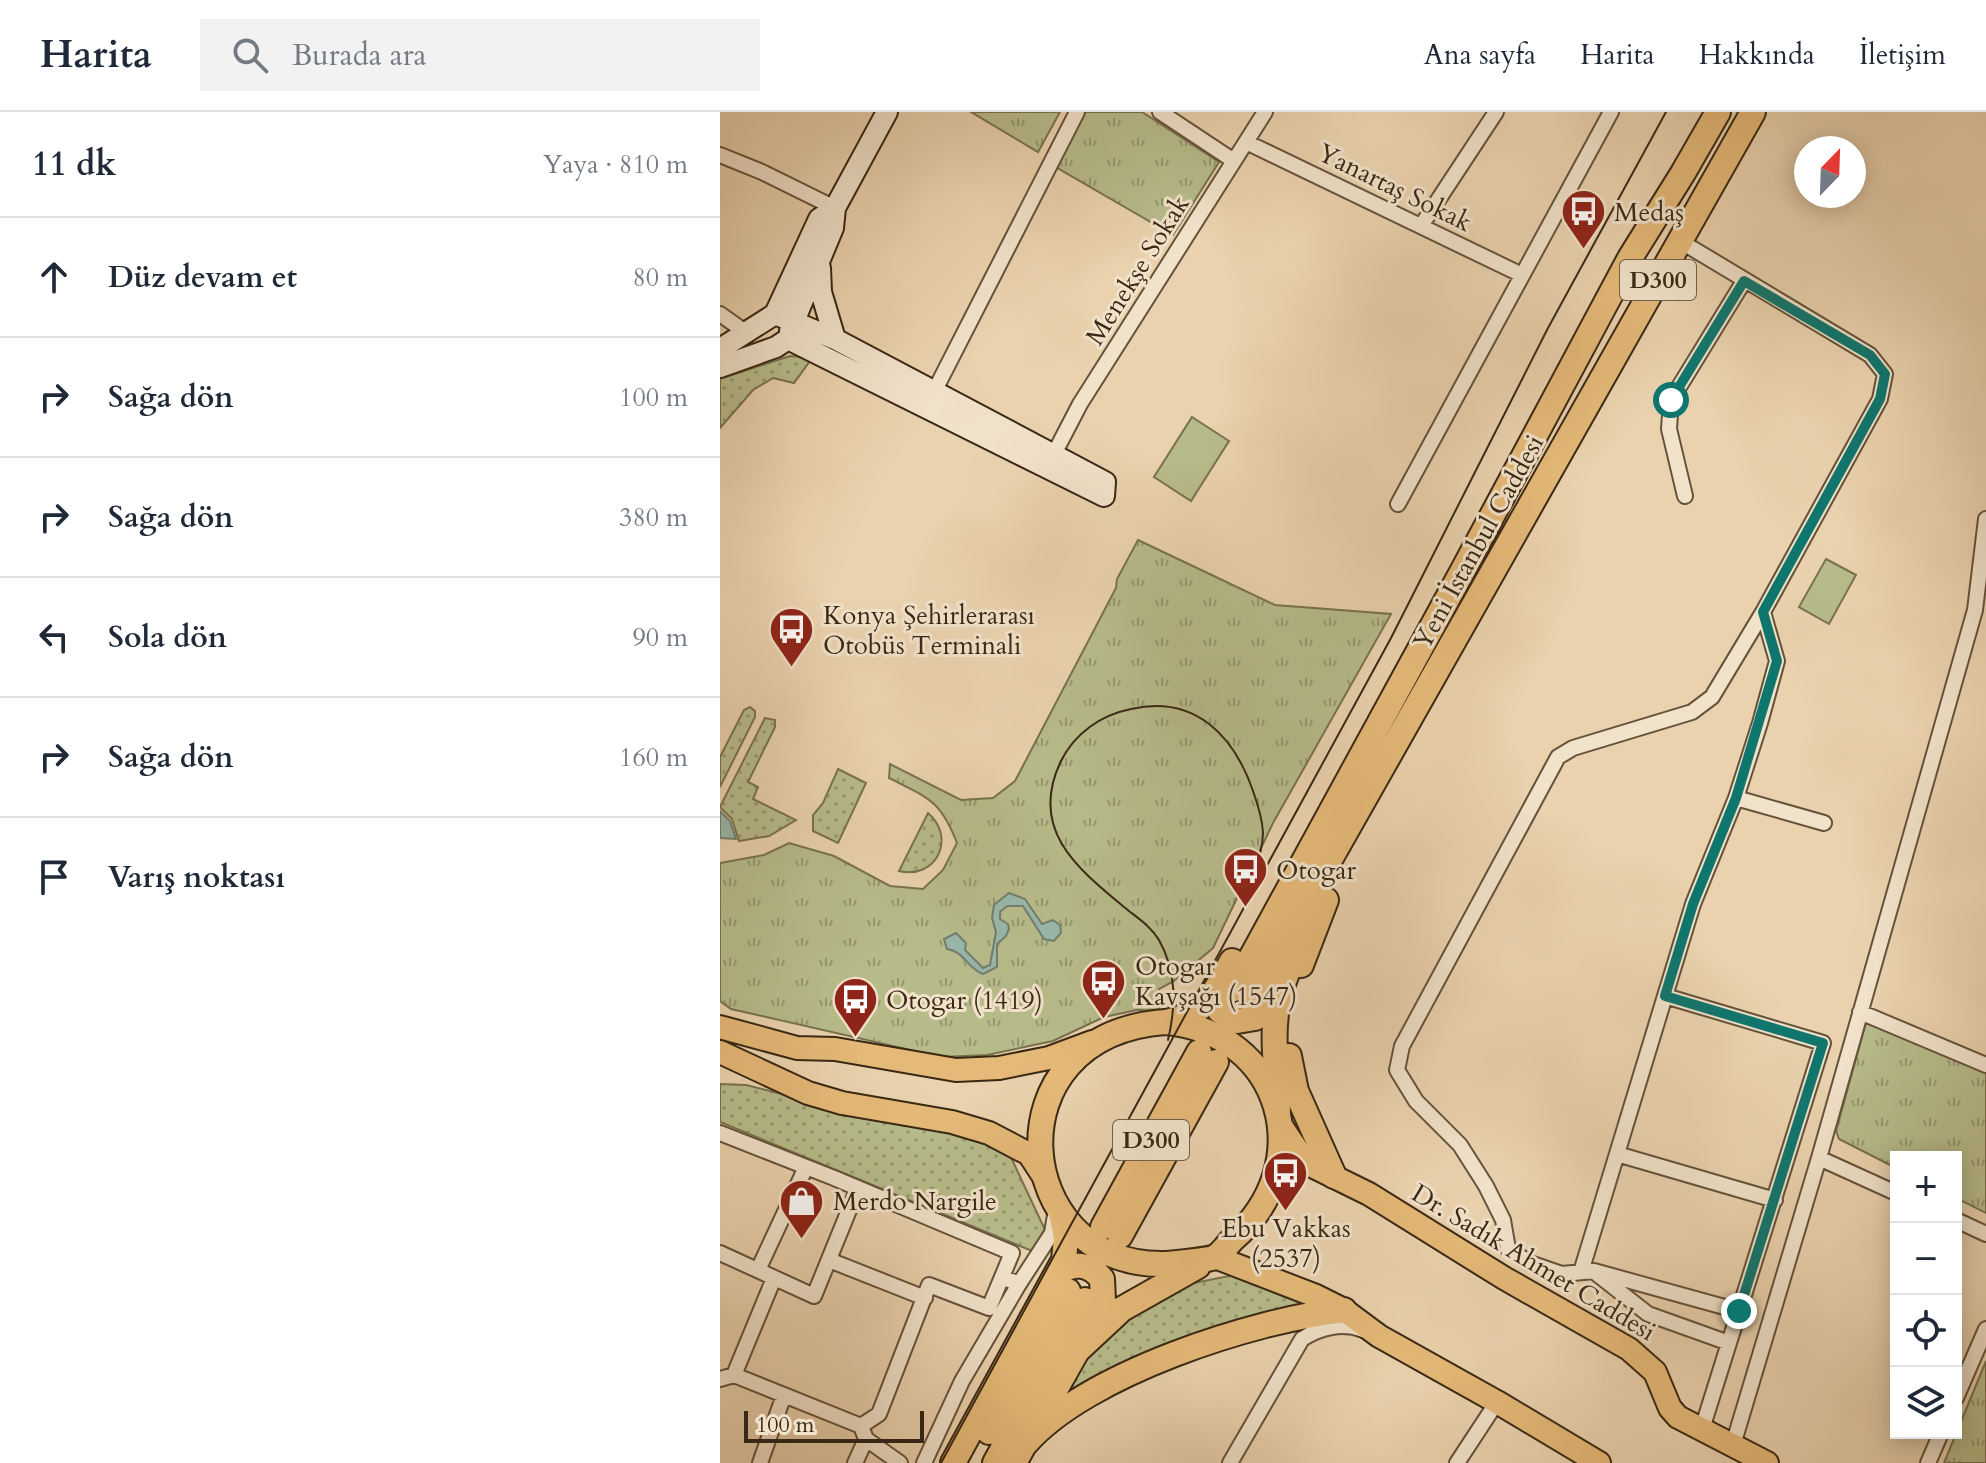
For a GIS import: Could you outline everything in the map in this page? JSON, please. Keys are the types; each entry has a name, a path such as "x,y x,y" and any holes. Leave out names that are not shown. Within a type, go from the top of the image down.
{"highway":[{"path":"1630,258 1703,112"},
{"name":"Yeni İstanbul Caddesi","path":"1235,990 1490,493 1522,441 1551,404 1630,258 1718,112"},
{"name":"Yeni İstanbul Caddesi","path":"1235,990 1577,422 1755,112"},
{"path":"1235,990 1217,999 1220,1011 1237,1021 1249,1021 1261,1012 1550,494 1569,451 1577,422"},
{"path":"1326,900 1291,995 1288,1053 1296,1091 1334,1176"},
{"path":"1077,1351 1122,1309 1212,1258 1259,1214 1270,1196 1281,1156 1273,1033 1286,970"},
{"path":"971,1463 1070,1288 1064,1260 1067,1242 1059,1208 1045,1178 1040,1133 1052,1089 1069,1064 1097,1040 1127,1027 1165,1022 1199,1011 1235,990"},
{"path":"1165,1022 1197,1028 1238,1050 1259,1073 1279,1119"},
{"name":"D300","path":"1111,1232 1208,1057"},
{"path":"1059,1208 1083,1235 1119,1256 1158,1264 1212,1258"},
{"path":"995,1463 1070,1288 1072,1265 1086,1266 1098,1273 1104,1285 1103,1300 1020,1453"},
{"path":"953,1463 1070,1288"},
{"path":"1020,1453 1044,1423 1101,1387 1163,1360 1276,1321 1344,1310"}],"main road":[{"path":"720,1027 797,1048 835,1049 956,1070 999,1068 1049,1058 1097,1040"},
{"path":"720,1052 808,1093 842,1103 952,1122 989,1133 1029,1154 1045,1178"},
{"name":"Dr. Sadık Ahmet Caddesi","path":"1279,1119 1305,1162 1369,1194 1491,1270 1629,1349 1655,1372 1670,1408 1678,1417 1767,1463"},
{"path":"1212,1258 1316,1296 1344,1310 1379,1336 1599,1463"}],"street":[{"path":"781,324 820,260 833,228 835,208 887,112"},
{"path":"934,392 1077,112"},
{"path":"1160,112 1234,161"},
{"name":"Menekşe Sokak","path":"1053,456 1080,404 1265,112"},
{"path":"1421,226 1496,112"},
{"path":"1398,504 1611,112"},
{"name":"Yanartaş Sokak","path":"1246,142 1522,275"},
{"path":"720,155 835,208"},
{"path":"720,367 776,347 781,324 819,219 835,208"},
{"path":"1680,241 1870,355 1885,374 1880,399 1763,612 1712,697 1692,712 1573,748 1558,757 1402,1046 1397,1070 1416,1101 1460,1145 1486,1186 1503,1220 1508,1249 1530,1263 1562,1274 1587,1272 1739,1311"},
{"path":"820,260 821,292 835,339"},
{"path":"1685,496 1669,429 1671,400 1744,281"},
{"path":"720,314 748,334"},
{"path":"720,349 748,334 781,324 835,339 1105,482 1104,496 781,324"},
{"path":"1733,1445 1980,612 1986,519"},
{"path":"1587,1272 1617,1154 1693,904 1736,798 1777,661 1763,612"},
{"path":"1736,798 1824,823"},
{"path":"1665,996 1823,1043 1702,1429"},
{"path":"1860,1012 1986,1065"},
{"path":"720,1133 1012,1253 989,1308 929,1285 879,1414 864,1433 855,1463"},
{"path":"1617,1154 1775,1200"},
{"path":"1819,1158 1890,1190"},
{"path":"758,1270 806,1167"},
{"path":"720,1253 814,1296 858,1188"},
{"path":"924,1463 962,1381 1052,1233 1059,1208"},
{"path":"1962,1223 1986,1234"},
{"path":"829,1260 925,1298"},
{"path":"1587,1272 1648,1314 1729,1343"},
{"path":"1002,1277 1019,1284"},
{"path":"774,1278 727,1377 784,1395 864,1433 900,1463"},
{"path":"1230,1463 1302,1339 1314,1331 1350,1325 1379,1336"},
{"path":"1962,1384 1986,1329"},
{"path":"760,1463 784,1395"},
{"path":"1457,1463 1497,1402"},
{"path":"1928,1463 1938,1439"}],"green space":[{"path":"971,112 1060,112 1038,152"},
{"path":"1082,112 1142,112 1219,162 1173,235 1054,166"},
{"path":"790,356 812,358 794,383 773,378 753,390 720,428 720,379"},
{"path":"1192,417 1229,441 1191,501 1154,477"},
{"path":"1138,540 1275,605 1391,614 1273,823 1213,948 1174,981 1159,989 1159,1011 1137,1010 1104,1017 1053,1041 987,1055 941,1057 731,1009 720,1001 720,863 764,855 789,843 834,856 890,886 923,889 943,870 957,843 938,808 914,790 889,778 890,764 961,800 993,798 1015,781"},
{"path":"1826,559 1856,575 1829,624 1799,607"},
{"path":"750,707 755,711 755,717 720,787 720,757 744,710"},
{"path":"765,718 775,720 775,727 748,782 758,787 753,799 796,820 769,836 739,841 732,819 720,807"},
{"path":"838,769 866,783 838,843 813,831 813,815 823,803"},
{"path":"928,813 941,834 938,855 923,869 899,871"},
{"path":"1867,1019 1986,1071 1986,1213 1962,1201 1962,1151 1890,1151 1890,1165 1839,1139 1836,1131"},
{"path":"720,1084 746,1085 985,1138 1008,1151 1047,1234 1037,1253 720,1122"},
{"path":"1234,1275 1317,1301 1060,1402 1086,1358 1116,1326 1184,1285"},
{"path":"1986,1361 1986,1463 1944,1463 1954,1439 1962,1439 1962,1419"}],"shaded area":[{"path":"720,811 730,821 736,839 720,838"},
{"path":"1009,893 1025,899 1042,924 1053,920 1060,925 1061,933 1054,941 1044,939 1023,906 1007,906 1000,912 1000,919 1008,924 1009,929 997,944 997,967 983,974 958,953 947,949 944,939 956,933 966,943 965,950 983,968 990,965 996,932 992,918 994,905"}],"tram line":[{"path":"941,1463 1391,638 1548,328 1666,112"},
{"path":"1168,1040 1172,1015 1172,977 1159,940 1148,926 1075,862 1062,845 1054,827 1050,807 1052,785 1067,751 1081,734 1099,721 1131,709 1154,706 1174,708 1193,714 1209,724 1235,753 1260,811 1263,838 1252,879"}],"place":[{"name":"Medaş","path":"1583,251"},
{"name":"Konya Şehirlerarası Otobüs Terminali","path":"792,669"},
{"name":"Otogar","path":"1245,909"},
{"name":"Otogar Kavşağı (1547)","path":"1104,1020"},
{"name":"Otogar (1419)","path":"855,1039"},
{"name":"Ebu Vakkas (2537)","path":"1286,1212"},
{"name":"Merdo Nargile","path":"802,1240"}],"route":[{"path":"1671,400 1744,281 1870,355 1885,374 1880,399 1763,612 1777,661 1736,798 1693,904 1665,996 1823,1043 1739,1311"}]}
